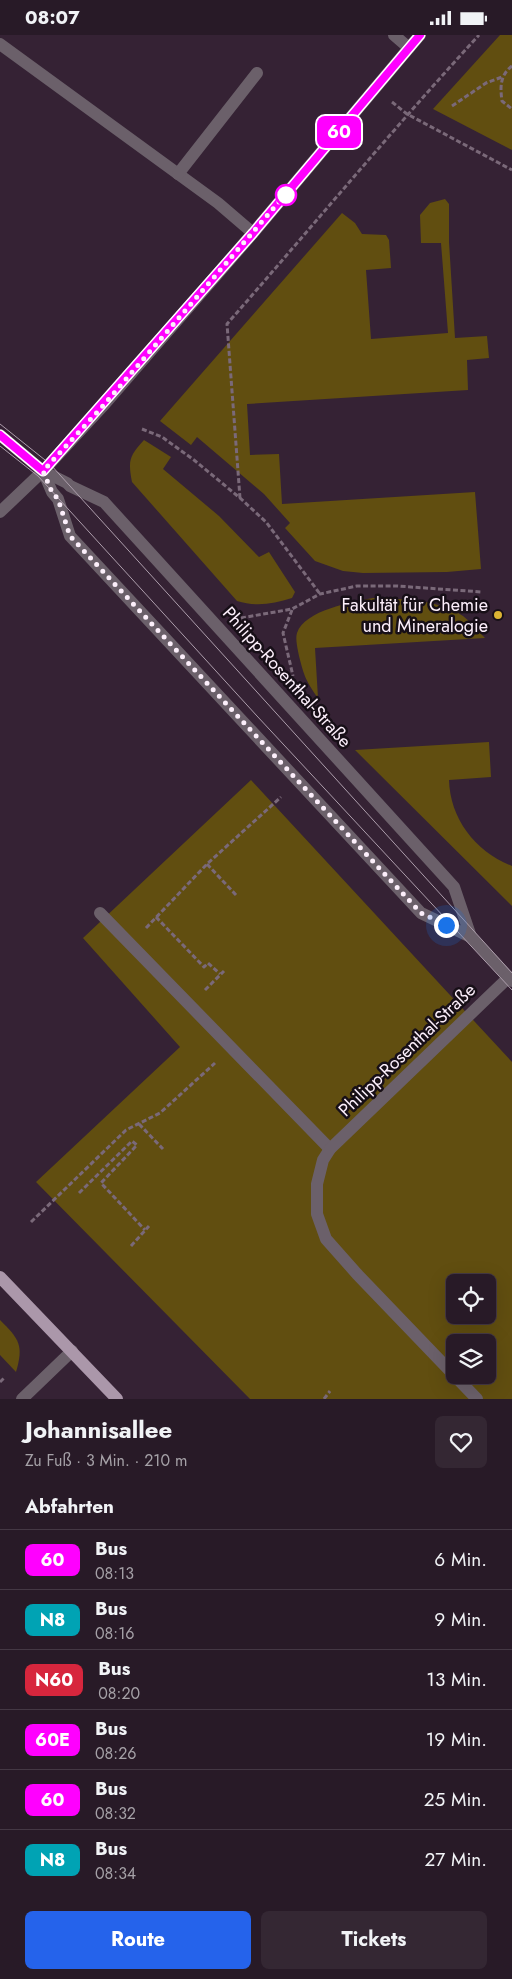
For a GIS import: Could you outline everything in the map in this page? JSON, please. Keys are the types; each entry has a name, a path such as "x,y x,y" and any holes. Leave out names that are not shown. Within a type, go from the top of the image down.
{"main road":[{"path":"0,1277 118,1399"}],"street":[{"path":"394,35 409,48"},
{"path":"0,512 43,471 253,233 420,35"},
{"path":"0,43 218,203 253,233"},
{"path":"178,174 257,73"},
{"name":"Philipp-Rosenthal-Straße","path":"0,435 43,471 104,502 454,887 471,937"},
{"name":"Philipp-Rosenthal-Straße","path":"43,471 52,492 58,499 70,536 421,913 471,937 510,979 330,1149 323,1160 318,1184 318,1214 326,1239 477,1399"},
{"path":"100,913 330,1149"},
{"path":"22,1399 72,1351"}],"path":[{"path":"240,497 227,324 407,113 478,35"},
{"path":"452,106 479,87 502,77 512,66"},
{"path":"502,77 502,101 512,109"},
{"path":"375,90 407,113 512,170"},
{"path":"142,429 162,437 240,497 266,523 320,595"},
{"path":"240,618 292,609 320,595 357,586 397,586 482,592"},
{"path":"292,609 283,633 295,683"},
{"path":"130,945 207,864 284,794"},
{"path":"207,864 236,895"},
{"path":"156,917 204,967 208,963 220,974"},
{"path":"203,992 224,971"},
{"path":"31,1222 126,1130 160,1113 211,1068 230,1048"},
{"path":"139,1124 163,1149"},
{"path":"79,1193 132,1141 137,1145 101,1183 145,1230"},
{"path":"131,1245 149,1227"},
{"path":"0,1382 4,1378"},
{"path":"324,1399 330,1391"}],"shaded area":[{"path":"500,35 512,35 512,150 433,109"},
{"path":"445,199 449,204 449,242 455,338 487,336 489,358 467,360 468,390 247,404 250,455 279,454 282,504 475,492 481,569 447,572 363,573 343,571 315,561 285,528 290,523 264,494 197,437 191,445 160,421 342,213 355,223 362,234 386,235 389,240 391,268 366,270 371,339 448,333 441,243 421,243 420,215 430,203"},
{"path":"144,440 171,457 163,469 219,516 259,557 269,552 295,592 292,598 264,604 237,601 132,482 131,459 135,450"},
{"path":"373,598 419,601 442,606 463,616 485,638 315,648 318,698 308,683 302,669 296,638 297,633 309,618 319,613 330,608"},
{"path":"489,742 491,777 449,780 454,808 467,832 487,852 512,866 512,906 355,750"},
{"path":"251,780 512,1062 512,1399 250,1399 36,1182 180,1047 83,938"},
{"path":"0,1320 12,1332 18,1343 20,1355 16,1372 0,1355"}],"tram line":[{"path":"0,424 50,464 512,973"},
{"path":"0,446 38,476 257,716 512,990"}],"bus line":[{"name":"60","path":"0,435 43,471 102,407 253,233 420,35"}],"place":[{"name":"Fakultät für Chemie und Mineralogie","path":"498,615"}],"route":[{"path":"286,195 291,188 102,407 43,471 52,492 58,499 70,536 421,913 446,925"}]}
